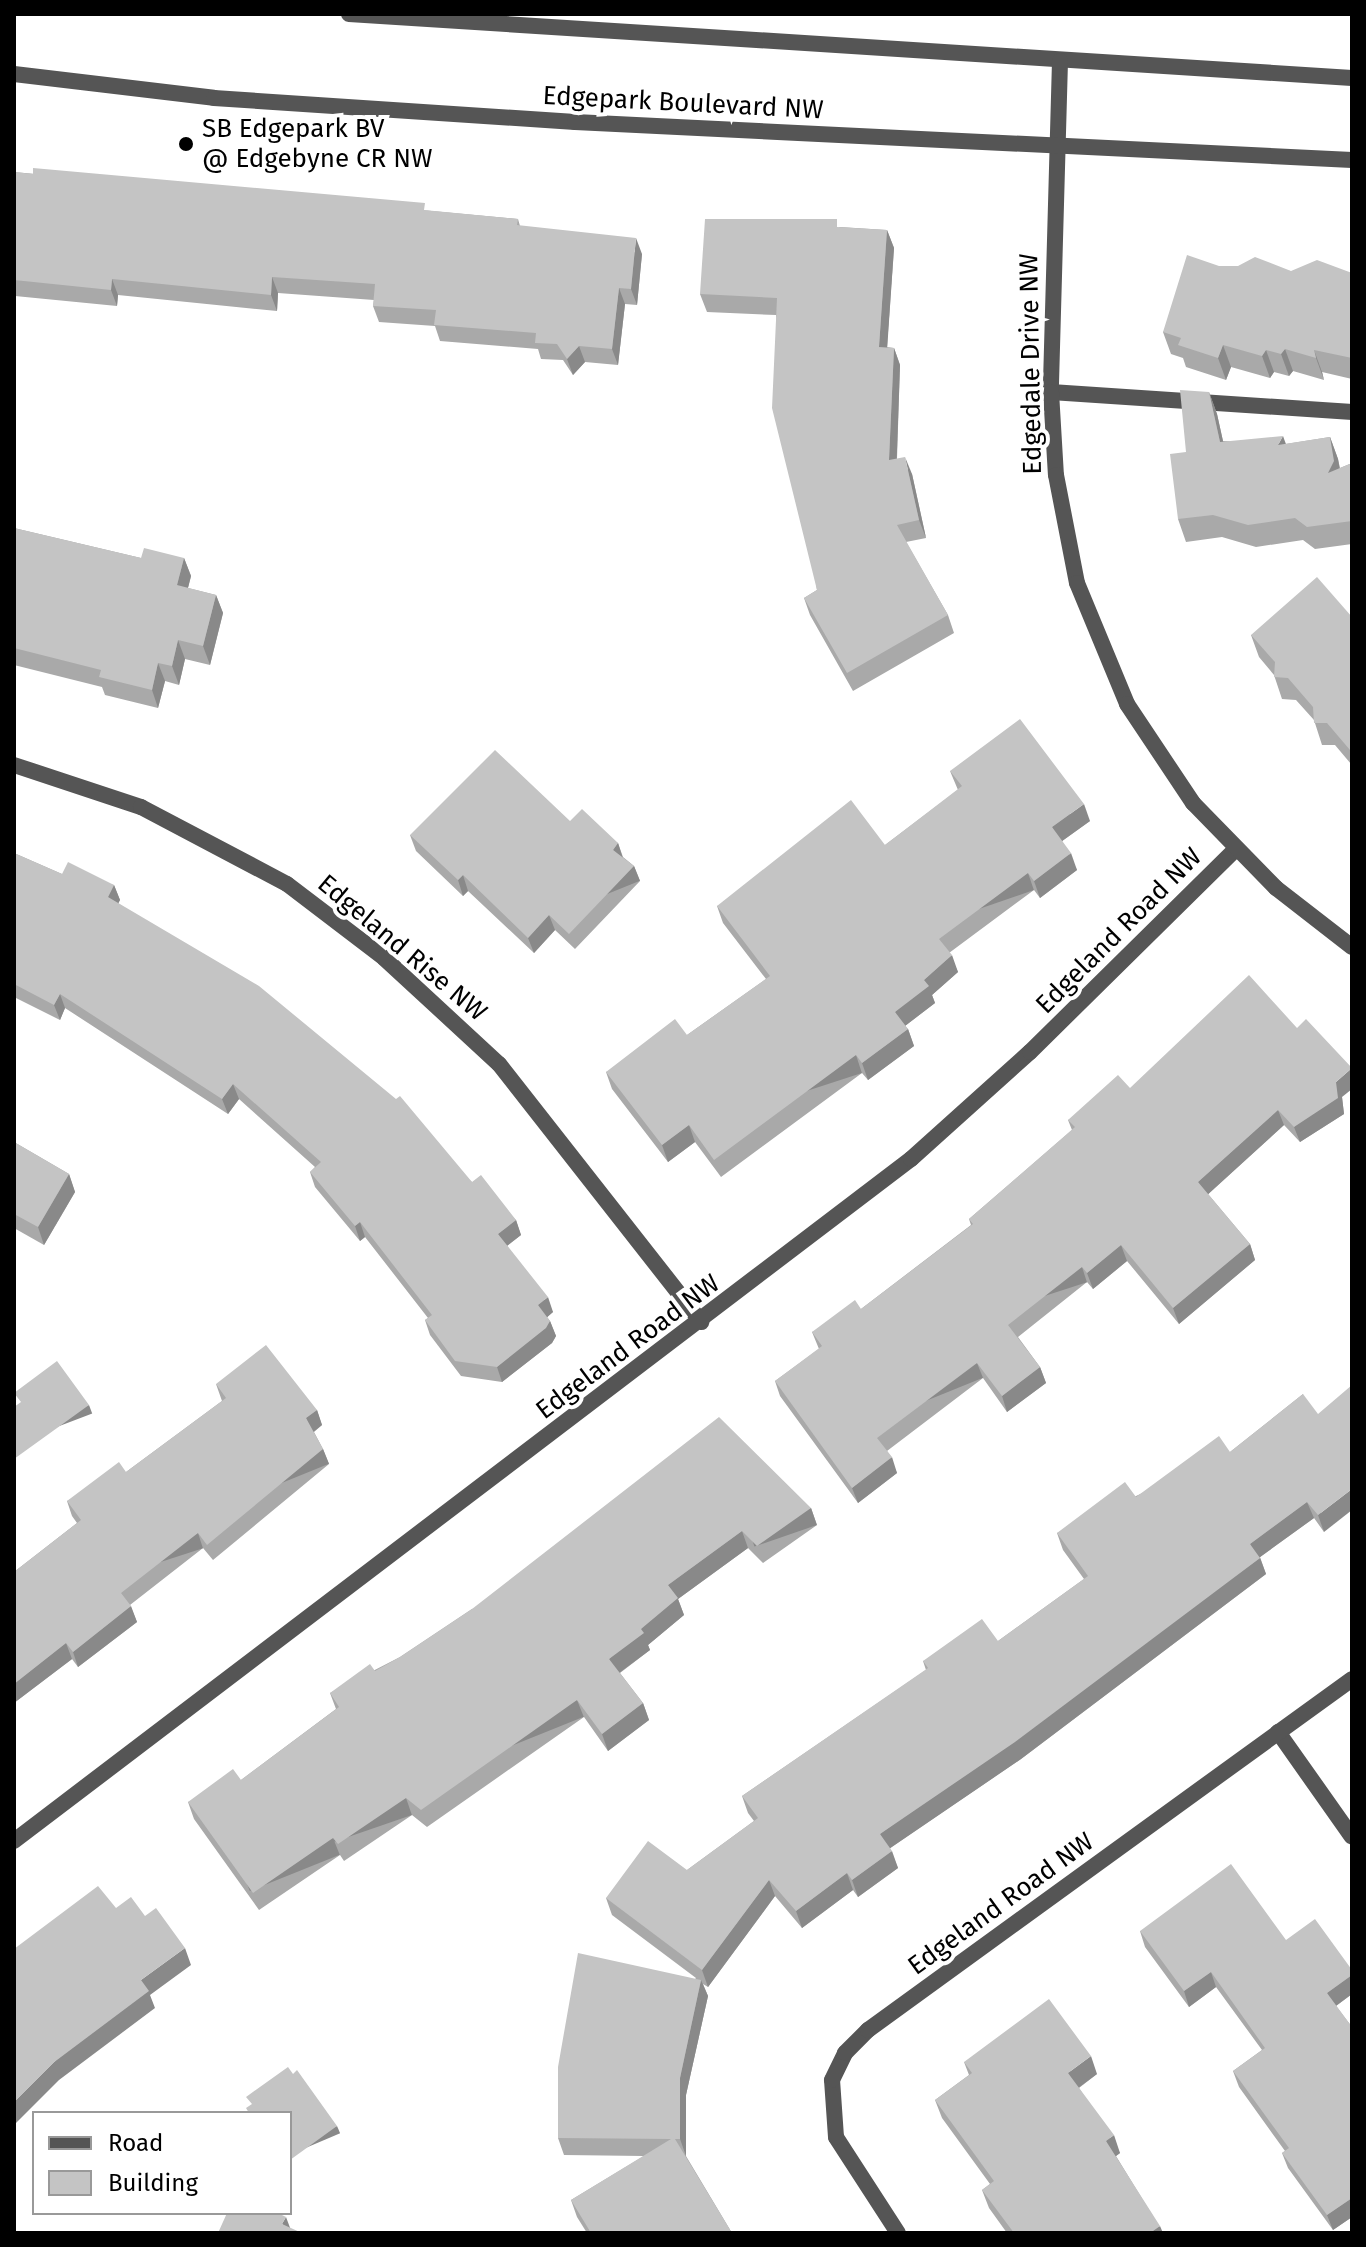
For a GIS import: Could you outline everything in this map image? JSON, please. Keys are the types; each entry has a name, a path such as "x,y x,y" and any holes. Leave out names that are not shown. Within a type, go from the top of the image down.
{"street":[{"path":"349,14 1352,78"},
{"name":"Edgedale Drive NW","path":"1060,61 1051,392 1056,475 1077,583 1096,635 1149,742 1235,850 1352,947"},
{"name":"Edgepark Boulevard NW","path":"14,74 214,98 1352,160"},
{"path":"1051,392 1352,412"},
{"name":"Edgeland Rise NW","path":"14,765 141,807 194,834 287,884 396,967 508,1075 701,1322"},
{"name":"Edgeland Road NW","path":"14,1841 701,1322 957,1119 1235,850"},
{"name":"Edgeland Road NW","path":"898,2233 836,2137 832,2080 845,2053 868,2030 1352,1679"},
{"path":"1278,1732 1352,1837"}],"building":[{"path":"33,168 425,203 424,210 518,219 517,225 636,238 631,289 619,288 612,349 579,346 567,359 557,344 535,343 536,333 434,325 436,310 373,306 375,284 272,277 271,295 112,279 111,290 14,280 14,172 33,174"},
{"path":"705,219 837,219 837,227 887,230 879,347 894,348 889,460 905,457 919,520 897,525 948,615 847,673 804,598 817,590 772,408 777,298 700,294"},
{"path":"1187,255 1219,266 1238,266 1255,257 1291,271 1317,260 1352,273 1352,358 1314,350 1316,358 1285,349 1281,354 1266,350 1262,356 1223,345 1218,358 1178,345 1181,338 1163,332"},
{"path":"1180,390 1209,392 1220,442 1283,436 1278,445 1330,437 1334,461 1328,473 1352,463 1352,521 1307,527 1295,518 1248,525 1213,515 1178,519 1170,454 1186,452"},
{"path":"14,528 141,558 144,548 184,558 177,585 216,595 203,646 178,640 172,666 158,663 152,690 99,677 101,670 14,648"},
{"path":"1317,577 1352,617 1352,766 1350,750 1327,723 1314,723 1313,707 1288,678 1274,677 1275,662 1251,635"},
{"path":"1020,719 1084,804 1052,827 1071,853 1034,881 1028,873 939,939 952,955 924,980 929,986 895,1012 908,1029 862,1063 856,1055 714,1160 689,1125 662,1145 606,1072 675,1019 687,1035 770,976 717,906 851,800 885,845 962,786 950,771"},
{"path":"495,750 570,821 582,809 618,843 613,850 634,866 569,934 549,915 528,938 463,875 458,880 410,835"},
{"path":"14,853 62,874 68,862 114,885 108,897 259,986 396,1099 400,1096 472,1182 481,1175 516,1220 498,1234 548,1297 538,1305 550,1321 546,1328 497,1367 455,1361 425,1320 432,1315 360,1222 355,1226 310,1172 321,1162 233,1084 222,1099 60,994 54,1005 14,984"},
{"path":"1249,975 1297,1028 1306,1019 1352,1068 1336,1082 1338,1098 1294,1127 1278,1110 1198,1182 1250,1244 1173,1308 1121,1245 1087,1273 1082,1267 1008,1325 1040,1367 1002,1396 977,1363 877,1438 892,1457 852,1488 775,1381 822,1346 812,1332 855,1300 861,1309 973,1224 969,1219 1075,1127 1068,1120 1118,1075 1130,1088"},
{"path":"14,1142 69,1174 38,1227 14,1214"},
{"path":"266,1345 317,1410 306,1418 323,1449 207,1545 198,1533 121,1593 131,1606 73,1652 66,1643 14,1684 14,1572 81,1520 67,1501 119,1462 126,1472 226,1398 216,1384"},
{"path":"57,1361 89,1405 14,1459 14,1407 21,1402 14,1393"},
{"path":"1352,1385 1352,1489 1318,1515 1307,1502 1250,1544 1260,1558 1015,1742 880,1834 892,1851 852,1880 847,1873 796,1911 769,1880 702,1970 606,1898 648,1841 687,1870 758,1818 742,1796 928,1668 923,1661 982,1619 998,1641 1088,1576 1057,1533 1125,1482 1136,1497 1219,1436 1230,1452 1303,1394 1318,1414"},
{"path":"719,1417 811,1508 757,1546 742,1531 668,1585 678,1598 641,1629 644,1633 609,1659 643,1703 602,1734 577,1700 421,1810 406,1798 338,1844 333,1838 253,1893 188,1802 233,1769 241,1780 339,1707 330,1693 370,1664 375,1671 400,1657 472,1609"},
{"path":"1231,1864 1286,1940 1315,1919 1352,1970 1352,1975 1327,1993 1352,2027 1352,2198 1327,2215 1282,2153 1289,2148 1233,2071 1265,2048 1211,1972 1184,1991 1140,1931"},
{"path":"98,1886 116,1908 131,1897 145,1916 156,1908 185,1948 141,1980 149,1991 53,2063 14,2102 14,1949"},
{"path":"578,1953 701,1980 680,2078 680,2139 675,2139 732,2233 591,2233 571,2200 671,2139 558,2138 558,2067"},
{"path":"1049,1999 1091,2056 1068,2073 1114,2135 1106,2141 1160,2226 1150,2233 1014,2233 982,2190 994,2181 935,2100 972,2073 964,2062"},
{"path":"288,2067 293,2074 297,2070 337,2126 292,2159 292,2111 248,2111 246,2108 252,2104 246,2097"},
{"path":"226,2215 282,2215 286,2217 282,2224 302,2233 218,2233"}],"place":[{"name":"SB Edgepark BV @ Edgebyne CR NW","path":"186,144"}]}
